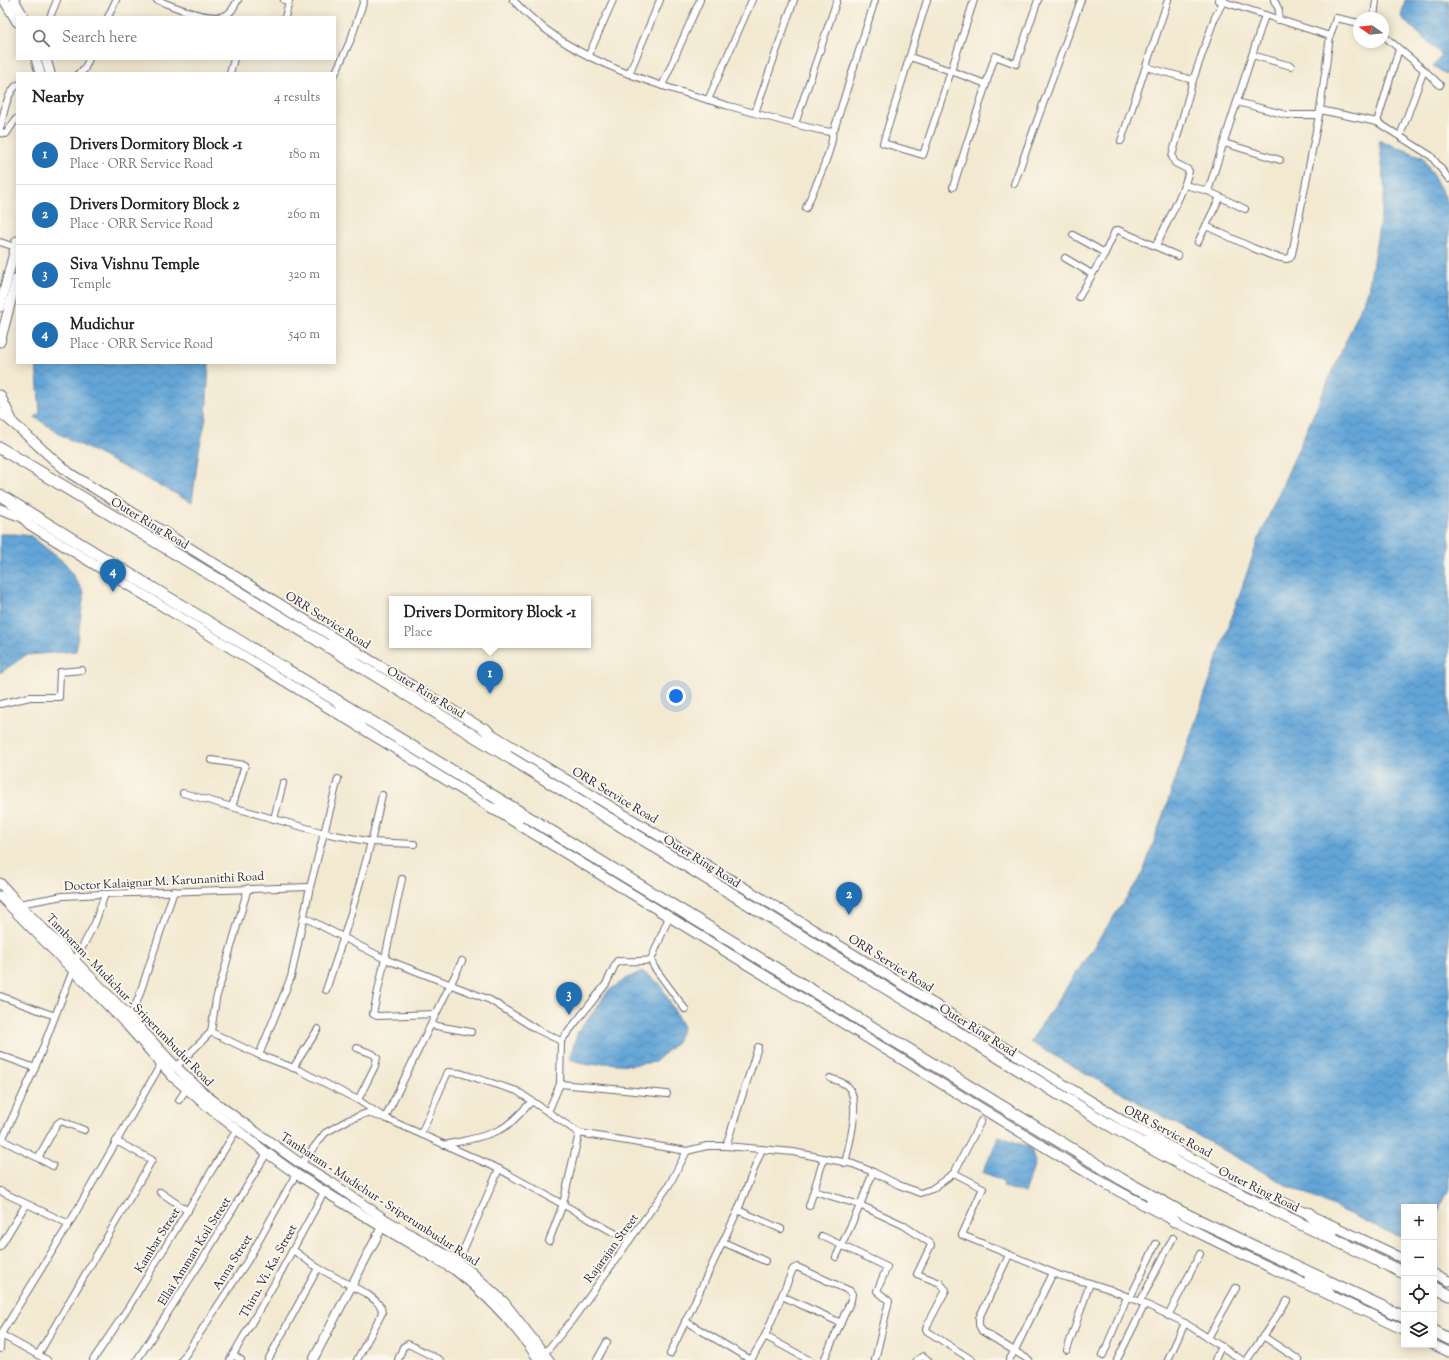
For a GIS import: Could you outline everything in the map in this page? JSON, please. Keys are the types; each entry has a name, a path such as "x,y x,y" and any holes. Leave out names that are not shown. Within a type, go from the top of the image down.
{"highway":[{"name":"Outer Ring Road","path":"0,448 314,638 1133,1139 1202,1176 1401,1272"},
{"path":"0,495 1068,1148 1183,1213 1401,1316"},
{"path":"314,638 357,652"},
{"path":"334,698 360,728"},
{"path":"485,729 518,763"},
{"path":"493,809 532,819"},
{"path":"1133,1139 1175,1150"},
{"path":"1141,1190 1174,1221"},
{"path":"1308,1213 1344,1244"},
{"path":"1300,1269 1329,1294"},
{"path":"1437,1289 1449,1295"},
{"path":"1437,1333 1449,1339"}],"main road":[{"path":"4,0 16,20"},
{"path":"14,0 23,16"},
{"path":"36,60 40,72"},
{"path":"46,60 50,72"},
{"path":"0,342 3,302 16,244"},
{"path":"3,302 16,280"},
{"path":"0,395 16,426"},
{"name":"ORR Service Road","path":"0,412 71,474 357,652 855,955 1123,1121 1175,1150 1401,1258"},
{"path":"0,420 16,426"},
{"path":"0,509 22,517 30,525 1092,1176 1174,1221 1401,1329"},
{"path":"0,512 11,513"},
{"name":"Tambaram - Mudichur - Sriperumbudur Road","path":"0,883 16,907 73,970 127,1025 161,1064 187,1088 267,1153 296,1174 455,1270 475,1286 498,1308 543,1358"},
{"name":"Tambaram - Mudichur - Sriperumbudur Road","path":"0,896 16,907 75,961 176,1067 213,1100 300,1164 332,1183 386,1220 458,1262 480,1280 504,1302 543,1358"},
{"path":"296,1174 300,1164"},
{"path":"1437,1275 1449,1281"},
{"path":"1437,1346 1449,1352"}],"street":[{"path":"50,16 57,0"},
{"path":"110,16 116,0"},
{"path":"157,0 199,15 210,16"},
{"path":"223,16 229,13 238,0"},
{"path":"284,0 289,2 285,16"},
{"path":"336,72 351,39 364,0"},
{"path":"513,0 543,28 588,57 628,74 708,100 818,130 832,131"},
{"path":"588,57 613,0"},
{"path":"628,74 660,0"},
{"path":"662,86 700,0"},
{"path":"708,100 752,0"},
{"path":"755,113 794,0"},
{"path":"796,124 837,0"},
{"path":"806,208 829,151 833,135 832,131 834,130 875,0"},
{"path":"927,0 883,143 923,155 974,0"},
{"path":"954,187 995,56 1016,64 1038,0"},
{"path":"1014,184 1081,0"},
{"path":"1121,141 1168,0"},
{"path":"1156,246 1185,185 1189,171 1175,163 1172,156 1193,80 1221,0 1330,36"},
{"path":"1274,0 1279,10 1278,20"},
{"path":"1375,12 1376,0"},
{"path":"1208,192 1265,15"},
{"path":"1206,226 1253,248 1286,259 1290,258 1320,112 1330,36 1336,18 1353,22"},
{"path":"1389,40 1440,85"},
{"path":"1377,122 1399,49"},
{"path":"1252,55 1291,66"},
{"path":"910,57 986,84"},
{"path":"81,72 84,70 89,60"},
{"path":"230,72 234,60"},
{"path":"1146,67 1193,80"},
{"path":"1400,136 1424,70"},
{"path":"0,129 7,101 16,86"},
{"path":"1237,102 1287,115 1320,112 1377,122 1432,156 1449,179"},
{"path":"0,133 6,134 16,119"},
{"path":"1224,143 1280,160"},
{"path":"1185,185 1208,192 1245,209"},
{"path":"1198,242 1220,197"},
{"path":"1079,297 1105,253 1115,231 1118,230 1178,256"},
{"path":"1073,235 1105,253"},
{"path":"0,242 16,244"},
{"path":"1065,258 1092,274"},
{"path":"0,704 30,697 59,697 60,672 82,670"},
{"path":"211,760 245,765 232,807"},
{"path":"259,1055 291,977 310,887 338,779"},
{"path":"274,819 283,783"},
{"path":"183,793 324,834 372,842 414,844"},
{"path":"326,990 344,938 372,842 382,795"},
{"path":"402,878 373,1014 377,1016 436,1014"},
{"name":"Doctor Kalaignar M. Karunanithi Road","path":"16,907 63,896 248,888 310,887"},
{"path":"176,1067 211,1032 216,1000 248,888"},
{"path":"130,1017 138,999 174,891"},
{"path":"75,961 95,923 105,894"},
{"path":"669,916 651,960 654,967 686,1009"},
{"path":"304,917 385,959 490,1000 536,1029 561,1041"},
{"path":"548,1112 560,1084 561,1041 606,984 617,962 633,960 641,962 651,960"},
{"path":"385,1118 462,961"},
{"path":"53,1166 2,1140 34,1068 73,970"},
{"path":"0,996 55,1016"},
{"path":"431,1025 471,1032"},
{"path":"294,1068 318,1029"},
{"path":"211,1032 259,1055 294,1068 358,1100 385,1118"},
{"path":"726,1146 758,1047"},
{"path":"357,1048 374,1054 377,1058 375,1066 358,1100"},
{"path":"0,1055 34,1068"},
{"path":"0,1349 1,1334 69,1224 161,1064"},
{"path":"421,1134 448,1072 460,1072 517,1091 579,1133 687,1151 707,1146 726,1146 793,1152 845,1163 873,1172 900,1186 920,1194 932,1189 954,1173 981,1121"},
{"path":"830,1078 844,1083 852,1091 854,1099 853,1125 845,1163"},
{"path":"560,1084 667,1094"},
{"path":"179,1100 187,1088"},
{"path":"444,1145 500,1130 532,1101"},
{"path":"300,1164 325,1134 348,1120 367,1113 385,1118 499,1169 629,1241"},
{"path":"38,1158 57,1124 61,1121 84,1130"},
{"name":"Kambar Street","path":"93,1360 128,1308 237,1129"},
{"path":"549,1241 563,1204 579,1133"},
{"path":"38,1355 152,1160 116,1141"},
{"path":"670,1354 738,1210 762,1149"},
{"name":"Rajarajan Street","path":"543,1358 669,1185 687,1151"},
{"name":"Ellai Amman Koil Street","path":"137,1360 206,1254 267,1153"},
{"path":"809,1206 824,1158"},
{"path":"458,1262 499,1169"},
{"path":"836,1257 860,1205 873,1172"},
{"path":"954,1173 983,1188 962,1235 1053,1273 1090,1283 1142,1303 1185,1323 1242,1360"},
{"name":"Anna Street","path":"182,1360 248,1260 296,1174"},
{"path":"0,1191 69,1224"},
{"path":"814,1191 860,1205 903,1225 930,1242 931,1245 917,1274 940,1283 946,1290 926,1328 927,1331 972,1360"},
{"path":"160,1192 188,1211"},
{"name":"Thiru. Vi. Ka. Street","path":"231,1357 277,1279 324,1192"},
{"path":"0,1246 26,1204"},
{"path":"738,1210 781,1229"},
{"path":"313,1360 350,1286 382,1227"},
{"path":"822,1236 887,1267 877,1291 888,1301 875,1360"},
{"path":"1116,1360 1174,1238"},
{"path":"723,1242 765,1261"},
{"path":"1103,1355 1128,1297 1156,1244"},
{"path":"293,1250 318,1268 350,1286 357,1288 376,1300 381,1307 382,1312 357,1360"},
{"path":"1168,1316 1200,1254"},
{"path":"1009,1255 979,1318 978,1325 982,1331 1029,1360"},
{"path":"268,1360 318,1268"},
{"path":"685,1322 751,1360 765,1336 794,1269 799,1268 850,1291 852,1294 851,1300 824,1360"},
{"path":"1008,1360 1014,1352 1053,1273"},
{"path":"1067,1350 1090,1283"},
{"path":"1208,1338 1236,1288"},
{"path":"782,1296 841,1323"},
{"path":"1247,1360 1287,1301"},
{"path":"1168,1360 1185,1323"},
{"path":"1,1334 46,1360"},
{"path":"765,1336 809,1360"},
{"path":"1263,1336 1298,1360"},
{"path":"597,1360 607,1342"},
{"path":"398,1360 403,1347 408,1344 440,1360"},
{"path":"1215,1360 1221,1346"},
{"path":"917,1360 923,1356 928,1360"},
{"path":"231,1357 241,1360"}],"water":[{"path":"1405,0 1449,0 1449,76 1433,66 1442,55 1401,17"},
{"path":"1379,140 1423,157 1449,204 1449,1193 1445,1195 1437,1215 1437,1204 1401,1204 1401,1238 1288,1186 1030,1042 1143,873 1259,538 1368,291 1385,191"},
{"path":"36,364 209,364 206,418 199,450 192,502 61,435 35,417 40,413"},
{"path":"0,534 31,536 66,564 84,593 76,651 26,655 0,673"},
{"path":"642,971 660,984 683,1027 677,1042 655,1062 631,1065 605,1063 589,1065 569,1059 578,1032 607,992 626,979"},
{"path":"999,1136 1031,1148 1035,1163 1025,1193 1004,1187 1003,1181 983,1172"}],"place":[{"name":"Mudichur","path":"113,592"},
{"name":"Drivers Dormitory Block -1","path":"490,694"},
{"name":"Drivers Dormitory Block 2","path":"849,915"},
{"name":"Siva Vishnu Temple","path":"569,1015"}]}
